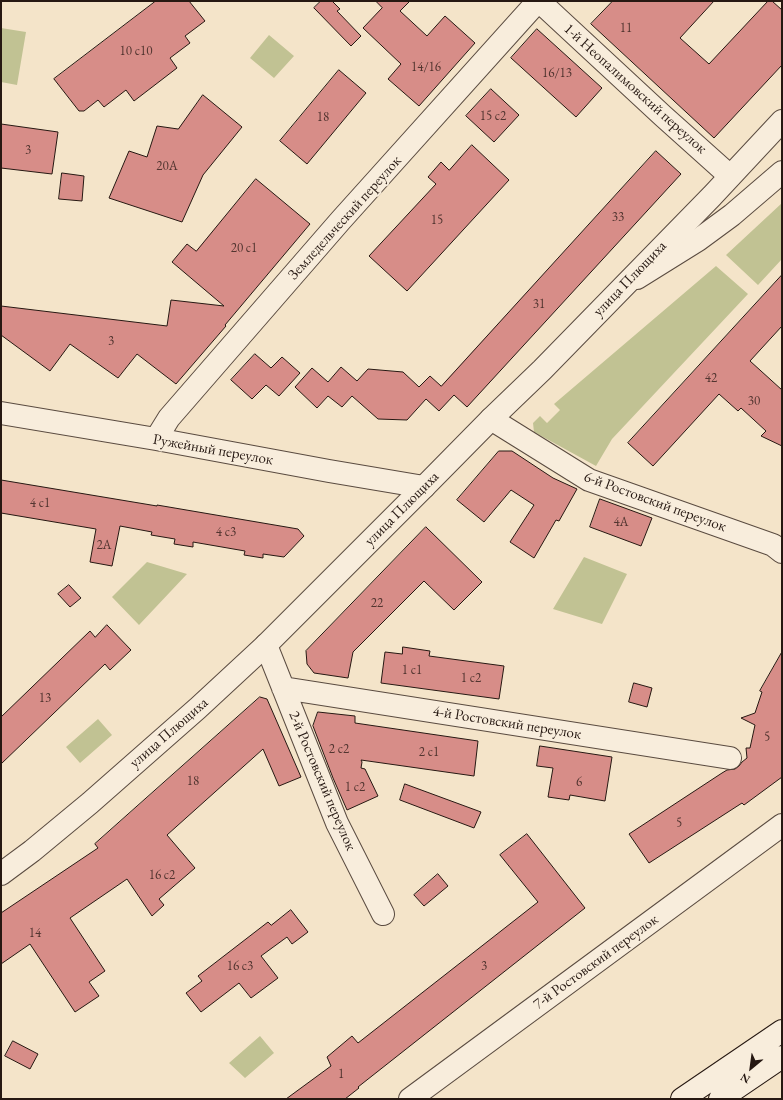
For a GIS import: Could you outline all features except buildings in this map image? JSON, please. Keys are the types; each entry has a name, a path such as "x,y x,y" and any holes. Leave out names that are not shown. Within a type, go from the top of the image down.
{"street":[{"name":"1-й Неопалимовский переулок","path":"539,1 730,176"},
{"name":"Земледельческий переулок","path":"156,439 169,418 331,232 539,1"},
{"name":"улица Плющиха","path":"1,874 32,851 78,813 198,708 266,645 491,419 542,370 782,121"},
{"path":"618,291 698,240 732,215 782,172"},
{"name":"Ружейный переулок","path":"1,413 424,487"},
{"name":"6-й Ростовский переулок","path":"491,419 589,480 773,545 782,552"},
{"name":"2-й Ростовский переулок","path":"266,645 338,822 383,914"},
{"name":"4-й Ростовский переулок","path":"283,688 730,758"},
{"name":"7-й Ростовский переулок","path":"410,1099 782,826"},
{"path":"682,1099 782,1031"},
{"path":"720,1099 782,1057"}],"green space":[{"path":"1,28 26,32 17,85 1,82"},
{"path":"269,35 294,56 274,78 250,58"},
{"path":"782,203 782,259 758,285 726,255"},
{"path":"716,266 748,294 612,439 596,466 534,432 533,423 540,416 547,423 560,410 554,404"},
{"path":"584,557 627,574 602,624 553,609"},
{"path":"147,562 187,574 139,625 112,597"},
{"path":"98,719 112,735 80,763 66,747"},
{"path":"260,1036 274,1053 245,1078 229,1063"}]}
